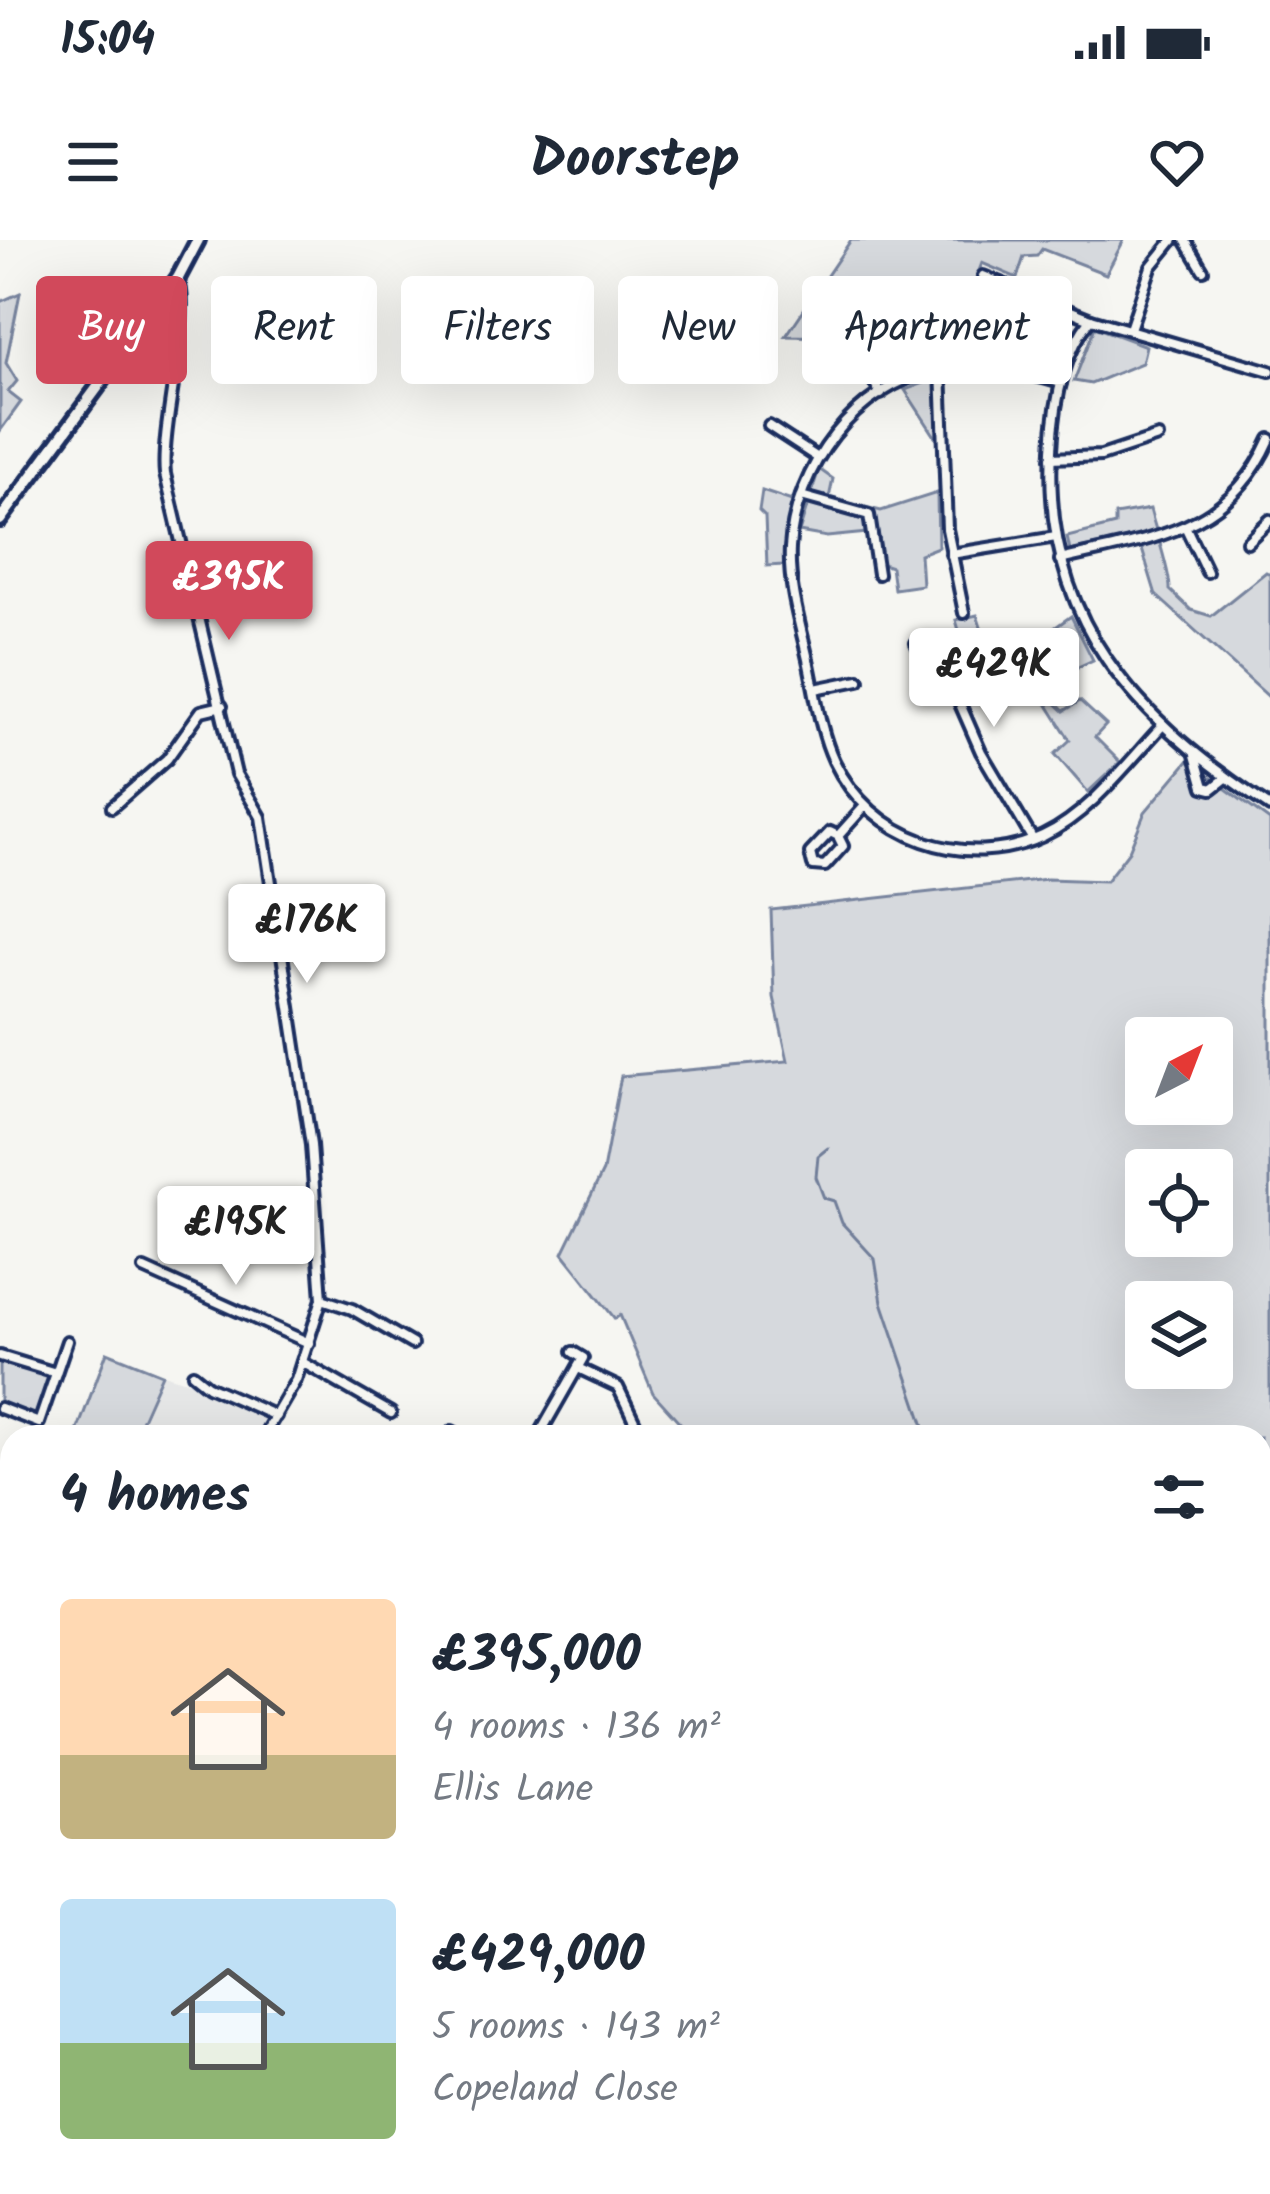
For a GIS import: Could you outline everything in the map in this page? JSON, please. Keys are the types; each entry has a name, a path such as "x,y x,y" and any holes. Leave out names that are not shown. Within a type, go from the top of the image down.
{"main road":[{"path":"179,276 198,240"},
{"path":"0,520 100,384"}],"street":[{"path":"1130,329 1151,267 1173,240"},
{"path":"1185,240 1203,270"},
{"path":"1072,311 1270,371"},
{"path":"1072,360 1091,319"},
{"path":"171,384 162,445 238,782 263,824 311,1145 322,1299 302,1362 270,1425"},
{"path":"875,384 881,394"},
{"path":"905,384 881,394 844,424 818,458 801,496 790,563 814,689 835,762 865,806 904,834 936,846 977,850 1033,840 1085,807 1163,725"},
{"path":"942,384 950,554 964,613"},
{"path":"1061,384 1051,458 1056,537 1060,560 1102,660 1163,725 1226,778 1270,807"},
{"path":"770,426 818,458"},
{"path":"1051,458 1101,456 1158,437"},
{"path":"1060,560 1186,528 1228,503 1270,440"},
{"path":"801,496 868,515 878,574"},
{"path":"1247,542 1270,520"},
{"path":"1186,528 1207,572"},
{"path":"950,554 1056,537"},
{"path":"916,643 926,663 946,672 981,752 1033,840"},
{"path":"814,689 859,680"},
{"path":"112,807 157,770 201,711 222,706"},
{"path":"1195,753 1204,787 1212,789 1226,778"},
{"path":"838,836 865,806"},
{"path":"830,832 838,836 843,846 825,866 813,865 810,853 830,832"},
{"path":"144,1269 308,1343"},
{"path":"322,1299 352,1309 412,1344"},
{"path":"0,1408 39,1423 67,1341"},
{"path":"545,1425 583,1358 573,1352"},
{"path":"0,1356 56,1372"},
{"path":"302,1362 391,1413"},
{"path":"578,1368 618,1387 636,1425"},
{"path":"193,1374 208,1386 276,1416"}],"shaded area":[{"path":"851,240 1124,240 1106,274 1042,249 1037,256 1024,257 1018,276 982,263 977,276 827,276"},
{"path":"20,293 6,363 17,381 8,392 21,402 0,431 0,302"},
{"path":"802,312 802,336 786,336"},
{"path":"1095,327 1146,346 1142,363 1091,384 1074,381"},
{"path":"937,385 938,441 905,390"},
{"path":"819,469 833,479 829,498 881,511 937,493 938,547 920,554 922,585 894,589 891,567 882,564 878,532 827,537 799,532"},
{"path":"762,491 792,501 784,565 767,566 765,517 759,511"},
{"path":"1150,509 1170,590 1191,610 1211,616 1266,572 1270,574 1270,698 1156,595 1138,536 1070,551 1067,537 1115,525 1115,515"},
{"path":"977,615 990,655 969,665 956,620"},
{"path":"1071,616 1093,660 1067,672 1050,631"},
{"path":"1051,699 1064,711 1080,701 1106,725 1095,737 1120,762 1088,792 1055,754 1070,740 1046,702"},
{"path":"1188,761 1270,821 1270,1425 682,1425 653,1393 620,1315 615,1319 563,1253 603,1171 621,1076 788,1061 774,997 771,910 1047,879 1106,881 1129,851 1145,812"},
{"path":"107,1352 162,1374 139,1425 80,1425"},
{"path":"0,1361 51,1377 36,1420 0,1406"},
{"path":"163,1374 267,1415 261,1425 142,1424"}],"waterway":[{"path":"828,1148 818,1156 816,1177 824,1198 834,1201 842,1223 875,1259 882,1302 924,1425"}]}
